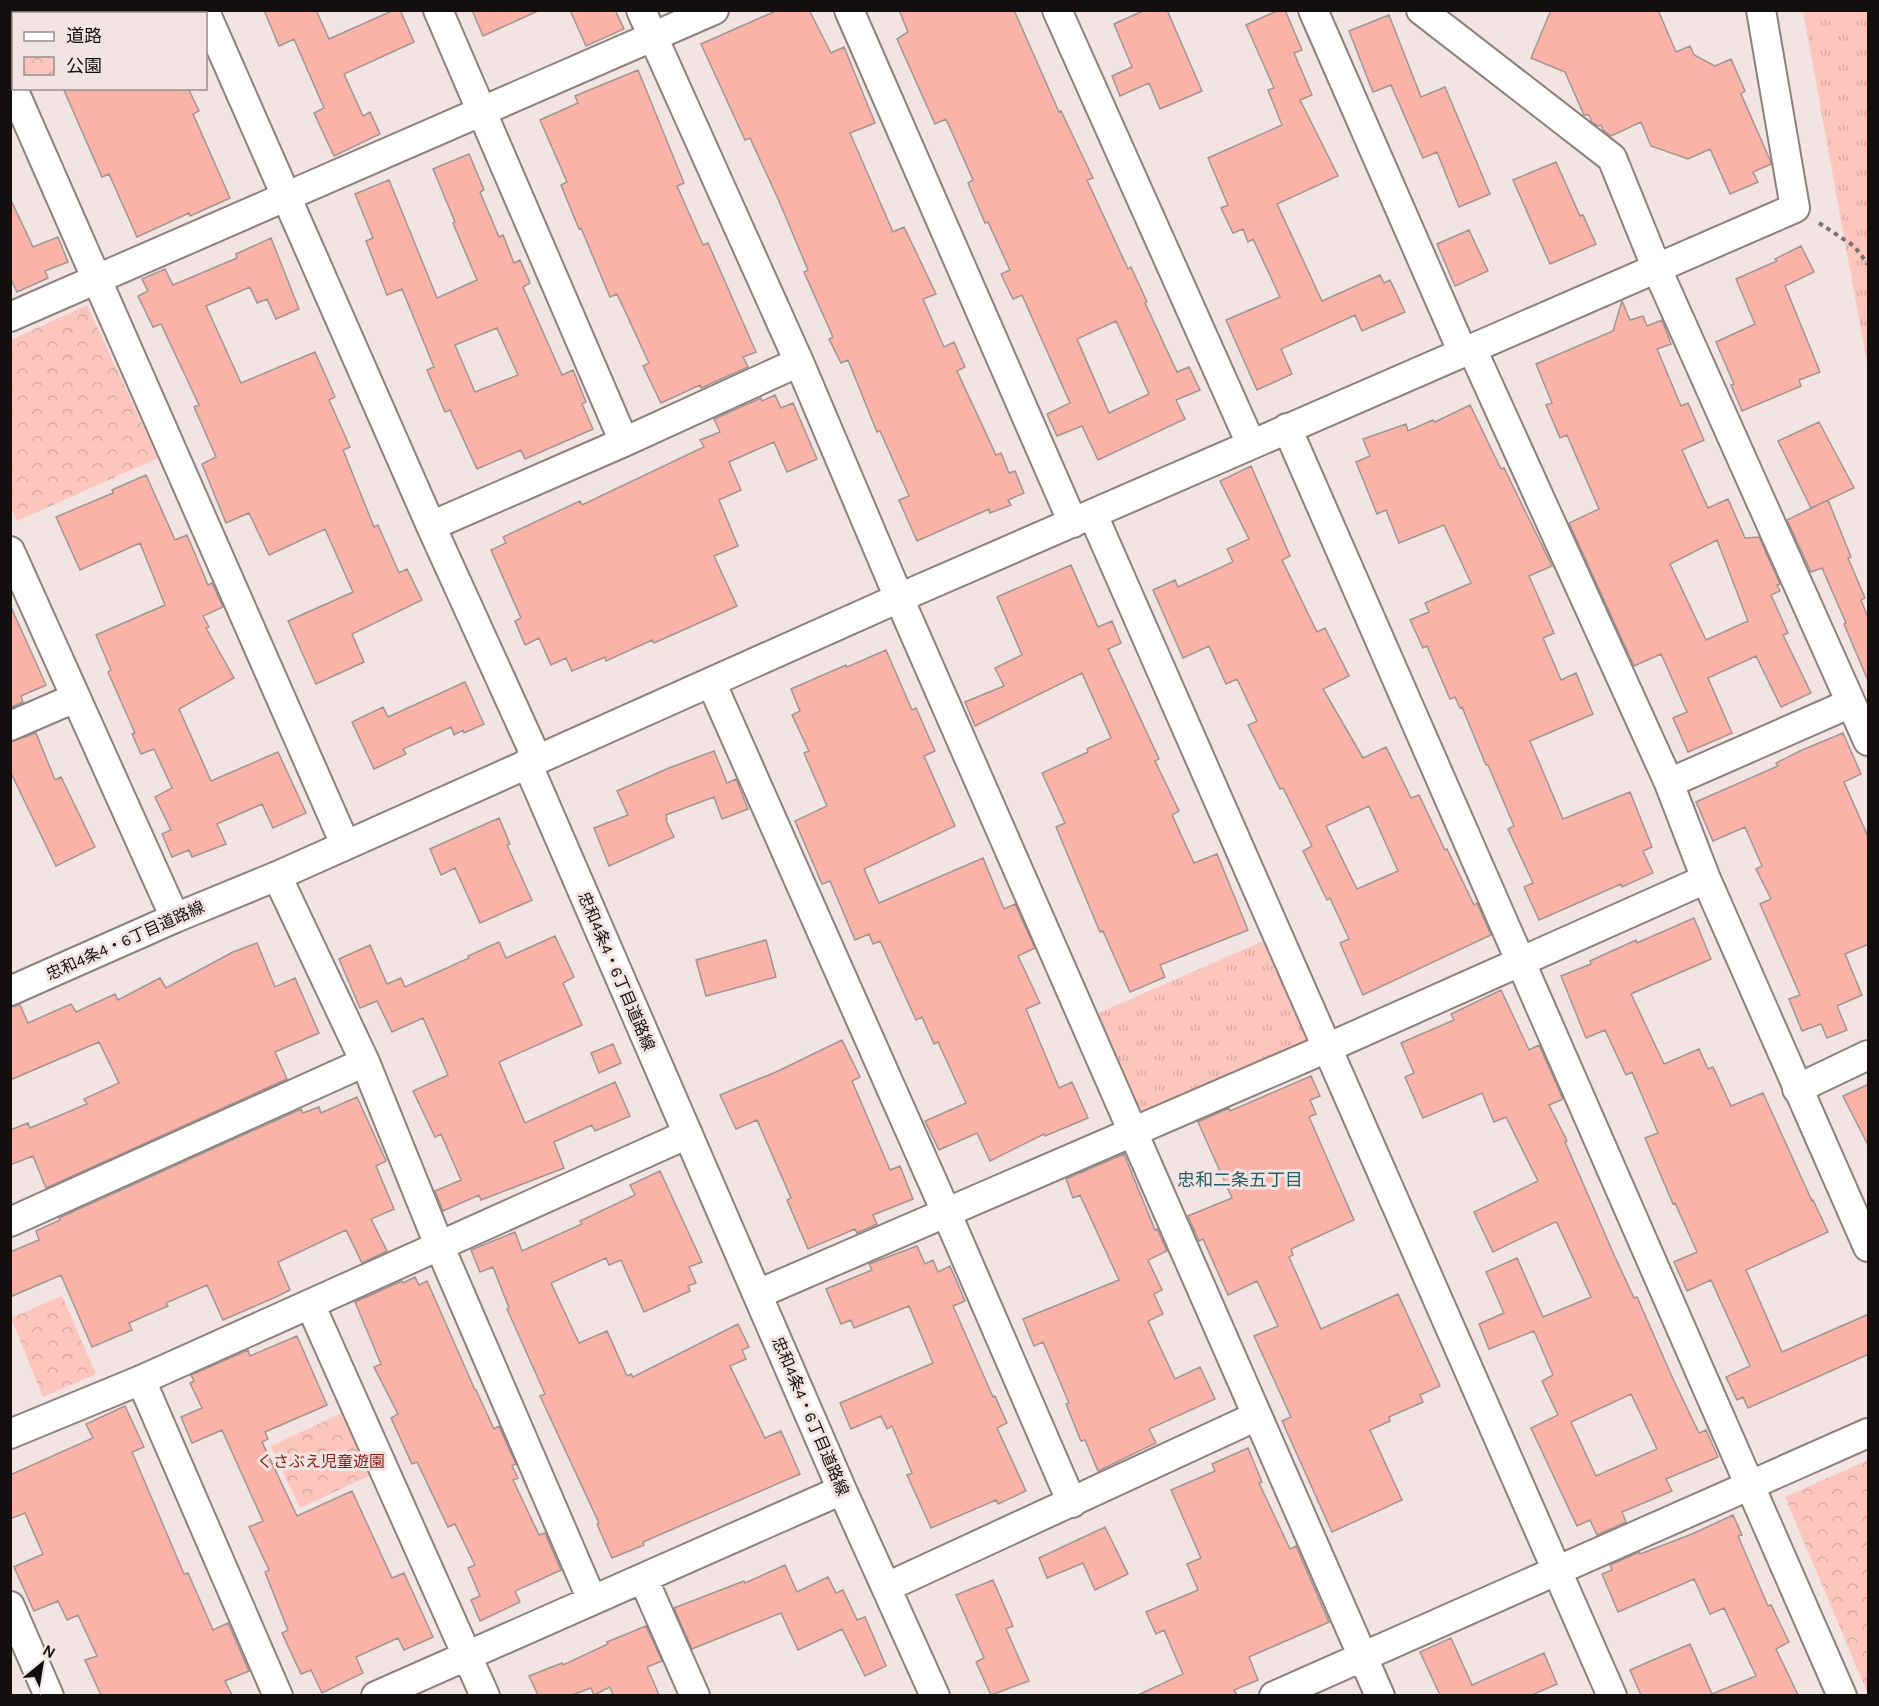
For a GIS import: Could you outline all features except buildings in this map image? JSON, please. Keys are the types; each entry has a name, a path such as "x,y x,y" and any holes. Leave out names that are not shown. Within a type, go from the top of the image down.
{"street":[{"path":"438,10 624,442"},
{"path":"640,10 799,362 899,598 1380,1695"},
{"path":"10,317 714,10"},
{"path":"849,10 1327,1048 1612,1695"},
{"path":"1057,10 1251,444"},
{"path":"1312,10 1669,783 1706,879 1797,1089 1869,1247"},
{"path":"1421,10 1612,158 1658,268 1869,741"},
{"path":"207,18 532,760 1795,207 1761,10"},
{"path":"14,90 345,844"},
{"path":"431,526 624,442 799,362"},
{"path":"1287,428 1842,1695"},
{"path":"10,551 175,918"},
{"path":"711,682 1072,1503"},
{"path":"10,726 75,698"},
{"path":"1669,783 1851,703"},
{"name":"忠和4条4・6丁目道路線","path":"10,991 277,876 532,760 687,1134 842,1490 935,1695"},
{"path":"277,876 365,1062 439,1245 592,1600"},
{"path":"758,1294 1522,963 1706,879"},
{"path":"1797,1089 1869,1055"},
{"path":"10,1222 365,1062"},
{"path":"10,1434 141,1380 687,1134"},
{"path":"310,1304 485,1695"},
{"path":"141,1380 278,1695"},
{"path":"887,1587 1257,1416"},
{"path":"1274,1695 1869,1433"},
{"path":"376,1695 842,1490"},
{"path":"643,1578 695,1695"},
{"path":"10,1606 49,1695"}],"path":[{"path":"1795,207 1854,246 1869,264"}],"green space":[{"path":"1803,11 1868,11 1868,368"},
{"path":"87,305 158,458 17,521 10,506 11,340"},
{"path":"1277,935 1327,1048 1133,1132 1085,1019"},
{"path":"62,1296 96,1374 43,1397 11,1318"},
{"name":"くさぶえ児童遊園","path":"342,1413 371,1475 300,1508 271,1446"},
{"path":"1868,1460 1868,1694 1785,1497"}],"district":[{"name":"忠和二条五丁目","path":"1240,1180"}]}
